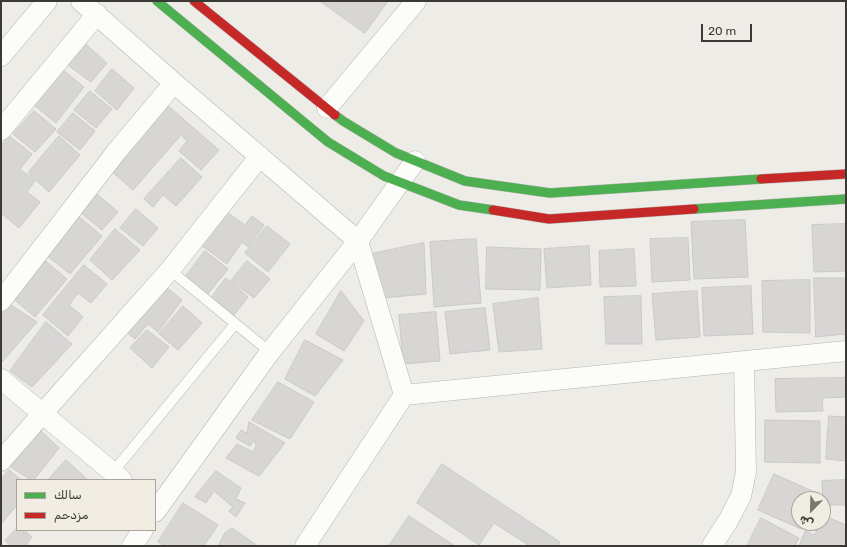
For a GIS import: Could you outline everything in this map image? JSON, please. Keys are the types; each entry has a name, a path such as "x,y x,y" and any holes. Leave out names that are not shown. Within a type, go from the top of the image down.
{"street":[{"path":"1,56 46,1"},
{"path":"82,1 174,83 358,241 404,395 305,546"},
{"path":"158,1 328,142 384,176 459,205 549,219 846,199"},
{"path":"194,1 343,121 396,153 466,181 550,193 846,174"},
{"path":"327,108 416,1"},
{"path":"1,130 8,108 97,14"},
{"path":"1,301 117,151 174,83"},
{"path":"1,461 170,270 260,156"},
{"path":"156,510 270,352 358,241 415,161"},
{"path":"404,395 846,351"},
{"path":"712,546 728,521 741,496 746,472 744,361"},
{"path":"1,379 117,476"},
{"path":"132,546 142,531"}],"lane":[{"path":"170,270 270,352"},
{"path":"117,476 235,324"}],"building":[{"path":"320,1 388,1 365,33"},
{"path":"81,40 107,63 91,82 65,63"},
{"path":"112,69 134,88 117,110 95,91"},
{"path":"63,70 84,87 56,123 34,105"},
{"path":"90,91 112,109 96,128 74,110"},
{"path":"166,104 219,150 201,170 179,151 187,141 181,135 133,190 109,169"},
{"path":"34,111 56,129 35,152 13,134"},
{"path":"73,113 95,131 80,150 57,132"},
{"path":"9,136 32,154 20,169 35,181 27,192 40,202 19,228 1,213 1,146"},
{"path":"59,136 80,155 49,192 28,173"},
{"path":"181,158 202,177 176,206 163,195 153,207 144,199"},
{"path":"96,193 118,212 102,230 80,212"},
{"path":"136,209 158,228 143,246 120,228"},
{"path":"225,211 245,225 252,216 264,225 248,247 242,242 227,264 201,245"},
{"path":"78,216 102,236 70,274 46,255"},
{"path":"745,220 748,277 694,279 691,222"},
{"path":"846,224 846,271 814,272 812,225"},
{"path":"267,226 290,244 268,272 245,253"},
{"path":"115,229 140,250 112,280 90,260"},
{"path":"688,238 690,280 652,282 650,239"},
{"path":"476,239 481,303 434,307 430,242"},
{"path":"424,243 426,294 383,298 371,254"},
{"path":"589,246 591,285 547,288 544,249"},
{"path":"487,247 541,249 540,290 486,289"},
{"path":"634,249 636,286 600,287 599,251"},
{"path":"205,251 228,269 207,295 185,277"},
{"path":"43,259 67,279 35,317 11,297"},
{"path":"247,261 270,279 254,298 231,281"},
{"path":"84,265 107,284 91,303 78,293 69,305 83,317 68,336 43,315"},
{"path":"226,278 248,297 233,316 211,298"},
{"path":"814,278 846,278 846,334 816,337"},
{"path":"810,280 810,333 763,332 762,281"},
{"path":"160,282 182,300 158,332 148,324 135,339 124,330"},
{"path":"751,286 753,334 704,336 702,288"},
{"path":"341,291 364,321 344,351 316,334"},
{"path":"697,291 700,337 656,340 652,294"},
{"path":"641,296 642,344 606,344 604,297"},
{"path":"538,298 542,349 499,352 493,304"},
{"path":"11,305 37,322 1,363 1,315"},
{"path":"183,306 202,323 178,350 159,334"},
{"path":"485,308 490,350 450,354 445,312"},
{"path":"436,312 440,361 403,364 399,315"},
{"path":"46,322 72,344 32,387 10,371"},
{"path":"147,330 169,347 152,368 130,348"},
{"path":"305,340 343,360 315,396 285,379"},
{"path":"846,378 846,397 822,398 823,411 776,412 775,379"},
{"path":"278,382 314,402 290,439 252,420"},
{"path":"829,416 846,417 846,461 826,459"},
{"path":"765,420 820,421 820,463 765,462"},
{"path":"249,422 285,443 259,476 226,458 237,444 253,452 256,446 255,440 250,446 236,438 241,430 247,433"},
{"path":"41,431 59,448 35,479 29,479 11,467"},
{"path":"66,460 87,479 49,479"},
{"path":"442,464 560,542 558,546 530,546 494,523 479,545 417,503"},
{"path":"9,470 20,479 16,479 16,506 1,524 1,480"},
{"path":"216,471 241,488 236,499 245,503 236,517 229,511 233,507 214,491 206,503 195,497"},
{"path":"774,474 812,491 791,491 791,525 758,510"},
{"path":"846,480 846,505 831,505 831,491 822,491 822,481"},
{"path":"183,503 218,525 204,546 165,546 158,542"},
{"path":"409,516 455,546 389,546"},
{"path":"761,518 799,538 795,546 747,546"},
{"path":"831,518 846,525 846,546 799,546 805,531 815,535 816,531 831,531"},
{"path":"232,528 258,546 218,546 225,533"},
{"path":"16,529 16,531 25,531 32,537 25,546 11,546 5,541"}],"traffic: fast":[{"path":"157,1 328,142 384,176 459,205 493,210"},
{"path":"335,115 396,153 465,181 550,193 761,179"},
{"path":"694,209 846,199"}],"traffic: jam":[{"path":"194,1 335,115"},
{"path":"761,179 846,174"},
{"path":"493,210 549,219 694,209"}]}
